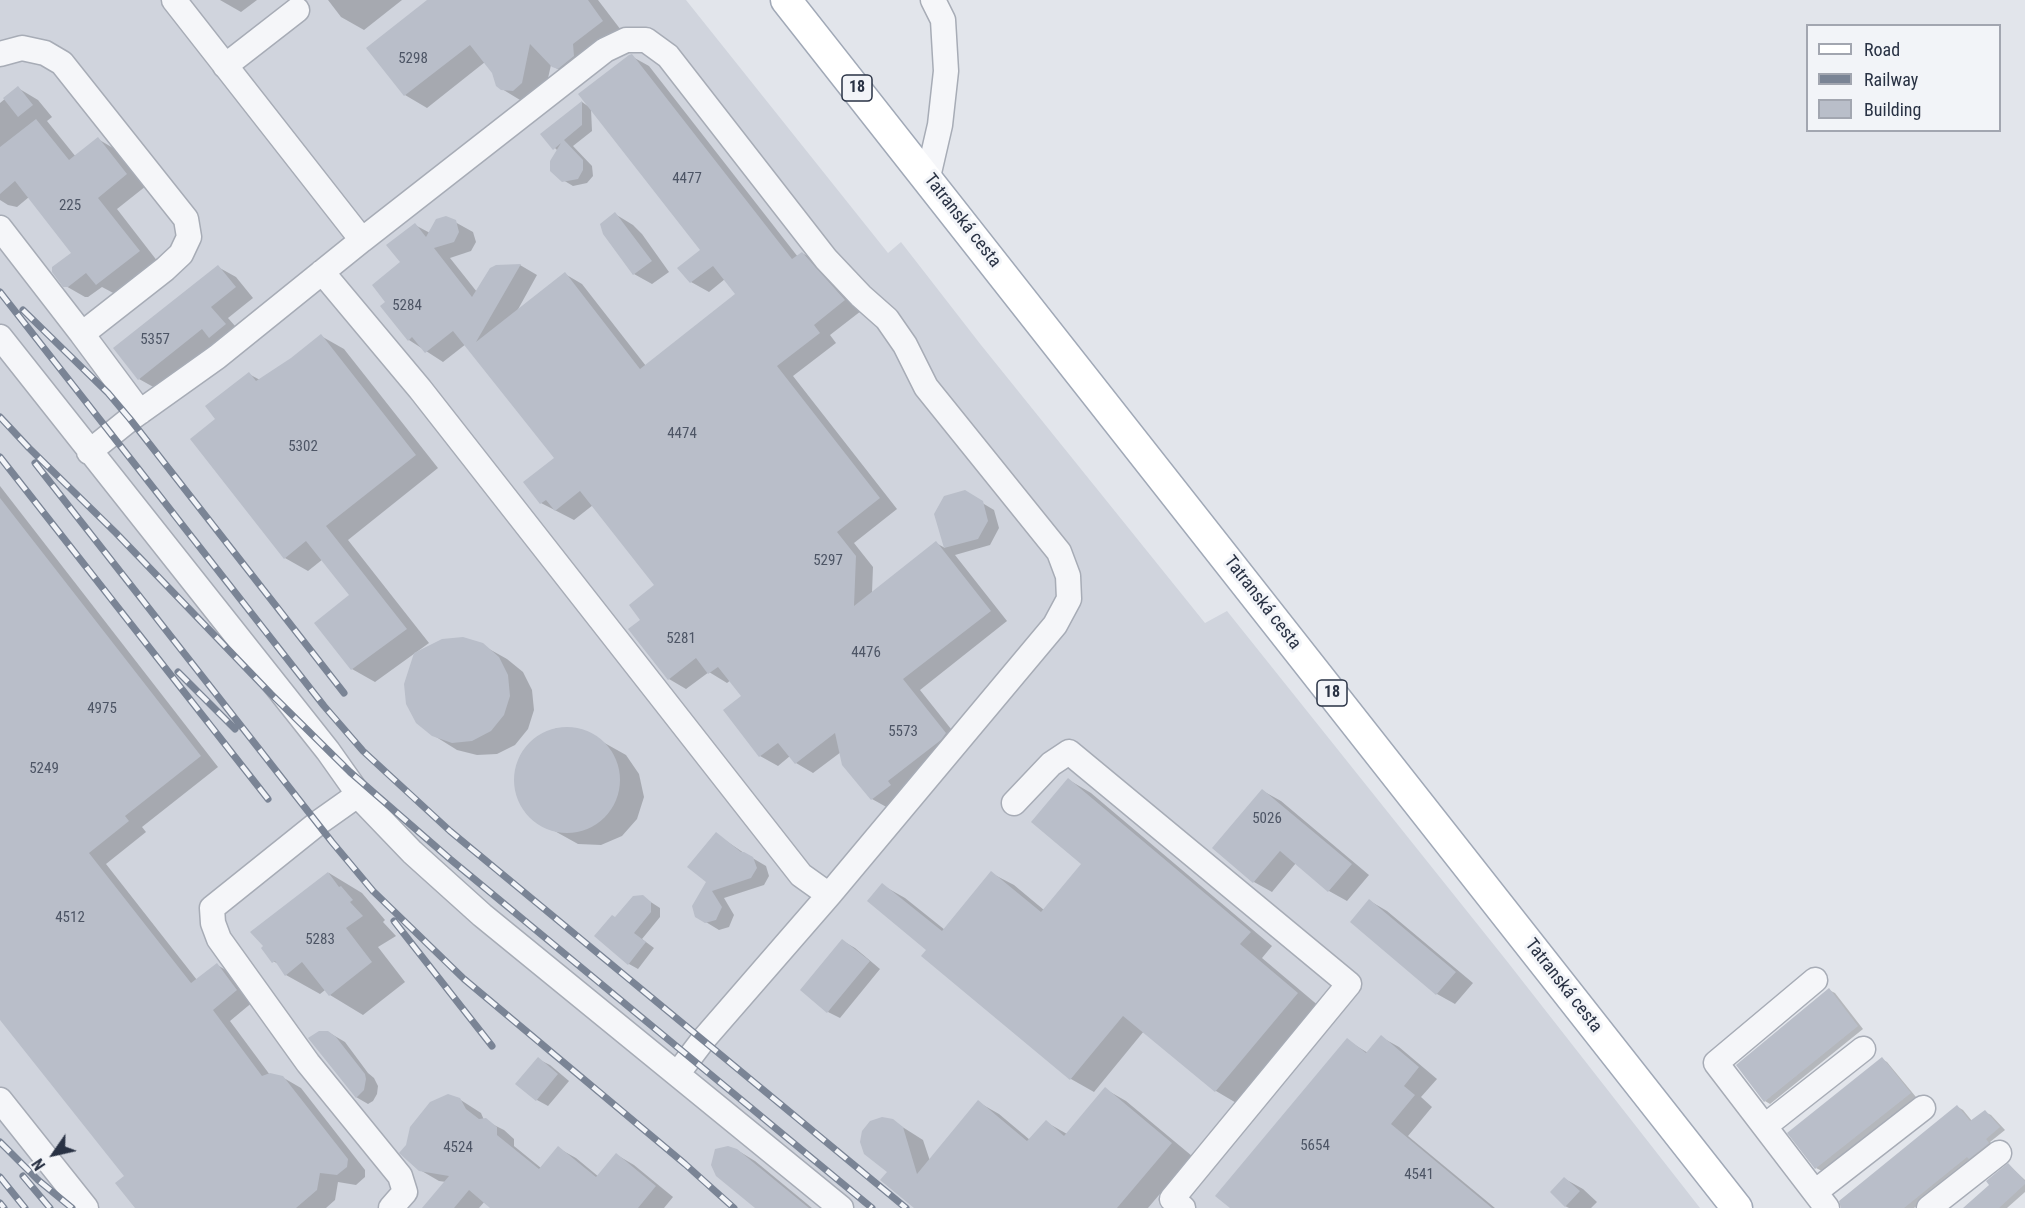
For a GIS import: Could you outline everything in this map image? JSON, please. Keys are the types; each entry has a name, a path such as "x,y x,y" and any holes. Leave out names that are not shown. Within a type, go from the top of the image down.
{"main road":[{"name":"Tatranská cesta","path":"786,0 928,177 1737,1208"}],"lane":[{"path":"174,0 362,240"},
{"path":"928,177 940,125 946,71 940,7"},
{"path":"225,66 297,10"},
{"path":"89,452 217,357 605,50 626,40 646,40 668,56 826,260 887,319 905,345 926,387 1059,552 1068,576 1069,599 1055,626 829,896 703,1040 678,1073"},
{"path":"0,54 22,48 45,53 63,63 186,219 189,237 180,254 165,269 82,334"},
{"path":"0,228 140,412"},
{"path":"322,272 420,389 801,875 829,896"},
{"path":"0,338 328,751 359,794 412,852 482,915 841,1208"},
{"path":"1014,803 1051,764 1069,753 1349,984 1174,1205"},
{"path":"359,794 318,823 212,908 213,923 219,939 308,1063 400,1176 405,1192 391,1208"},
{"path":"1815,980 1716,1063 1821,1200 1923,1108"},
{"path":"1764,1126 1863,1049"},
{"path":"0,1100 87,1208"},
{"path":"1929,1208 1999,1153"}],"shaded area":[{"path":"0,0 686,0 888,253 901,242 1205,623 1227,611 1506,960 1700,1208 0,1208"}],"building":[{"path":"427,0 588,0 603,21 573,44 574,56 558,69 552,67 530,44 522,83 513,91 501,90 496,86 492,73 470,45 404,96 366,48"},
{"path":"632,54 792,259 802,252 845,300 814,325 820,333 777,366 880,498 837,532 856,556 854,606 936,541 991,611 903,679 946,733 941,740 888,781 891,785 871,800 842,765 835,733 795,764 778,743 759,757 723,710 741,696 718,667 708,674 696,658 668,680 628,629 640,620 629,605 654,585 580,491 555,511 546,500 540,504 523,482 554,458 453,331 425,353 412,337 408,341 380,306 385,302 372,285 400,262 386,245 415,223 426,237 436,219 446,216 456,220 459,232 454,242 434,248 472,297 490,268 496,265 521,264 476,342 565,272 640,369 735,294 713,266 690,283 677,268 700,250 578,94"},
{"path":"18,86 33,105 18,117 3,98"},
{"path":"582,101 582,125 564,140 583,160 583,170 578,179 562,182 550,171 550,161 561,143 553,150 540,134"},
{"path":"36,119 69,160 98,137 127,174 98,198 140,251 96,285 86,273 68,287 63,287 52,272 52,267 71,253 15,181 0,194 0,147"},
{"path":"615,212 652,261 633,275 603,234 600,224"},
{"path":"218,265 236,287 211,307 226,324 209,338 202,329 138,380 113,348"},
{"path":"321,334 416,455 326,526 407,629 351,670 314,623 349,595 306,541 284,559 190,439 215,419 205,406 249,372 256,381 291,358"},
{"path":"965,490 983,501 988,521 978,539 944,548 934,514 944,496"},
{"path":"0,498 201,756 125,816 129,821 89,853 191,983 217,963 237,990 213,1010 262,1076 270,1073 283,1076 348,1159 347,1167 337,1175 320,1173 317,1190 296,1208 135,1208 115,1183 124,1176 0,1020"},
{"path":"463,637 483,643 499,657 508,675 510,696 504,715 491,731 472,741 452,743 432,736 416,723 406,704 404,684 414,653 442,639"},
{"path":"567,727 587,731 604,743 616,760 620,780 616,800 604,817 587,829 567,833 547,829 530,817 518,800 514,780 518,760 530,743 547,731"},
{"path":"1068,778 1251,932 1240,944 1298,993 1215,1092 1123,1016 1070,1080 921,956 926,950 867,901 882,883 942,931 991,871 1041,912 1081,864 1031,822"},
{"path":"1262,789 1352,864 1328,892 1280,851 1253,883 1212,848"},
{"path":"716,832 741,852 753,857 757,868 751,878 712,891 722,907 716,920 705,923 695,917 692,906 706,882 687,867"},
{"path":"328,872 353,900 350,902 363,916 346,928 372,962 329,996 302,962 285,976 275,961 272,963 261,948 263,946 250,932"},
{"path":"643,895 651,902 651,912 634,933 646,942 628,965 594,936 633,896"},
{"path":"1369,899 1456,972 1436,995 1350,922"},
{"path":"842,939 870,961 827,1013 800,990"},
{"path":"1829,988 1858,1026 1764,1102 1736,1065"},
{"path":"319,1031 328,1031 336,1037 365,1074 364,1090 356,1098 308,1038"},
{"path":"1381,1035 1419,1067 1404,1086 1415,1095 1391,1124 1492,1208 1230,1208 1215,1196 1347,1038 1366,1053"},
{"path":"538,1057 558,1074 536,1101 515,1084"},
{"path":"1882,1057 1911,1093 1815,1169 1787,1133"},
{"path":"1105,1087 1172,1143 1117,1208 914,1208 880,1180 887,1172 864,1154 860,1142 862,1131 870,1121 882,1117 893,1119 903,1127 917,1174 978,1100 1027,1141 1046,1120 1064,1136"},
{"path":"448,1094 460,1098 466,1109 479,1119 486,1118 497,1127 497,1135 539,1169 558,1146 596,1177 616,1153 656,1186 638,1208 490,1208 469,1190 454,1208 422,1208 449,1176 419,1171 399,1153 406,1145 410,1127 430,1102"},
{"path":"1957,1105 1970,1121 1985,1110 2000,1127 1986,1139 1989,1143 1969,1159 1967,1157 1904,1208 1841,1208 1839,1201"},
{"path":"728,1146 737,1149 809,1208 755,1208 716,1176 711,1165 715,1149"},
{"path":"2008,1163 2025,1181 2025,1184 1999,1208 1963,1208 1989,1185 1986,1181"},
{"path":"1564,1177 1580,1191 1565,1207 1550,1192"}],"railway":[{"path":"0,292 324,706 363,751 450,831 906,1208"},
{"path":"23,310 108,393 130,419 344,693"},
{"path":"0,417 350,772 450,859 872,1208"},
{"path":"0,457 268,799"},
{"path":"35,463 332,842 373,891 464,979 685,1164 734,1208"},
{"path":"178,672 235,729"},
{"path":"394,921 492,1046"},
{"path":"0,1142 38,1180 72,1208"},
{"path":"23,1176 50,1208"},
{"path":"0,1177 25,1208"},
{"path":"0,1203 4,1208"}]}
